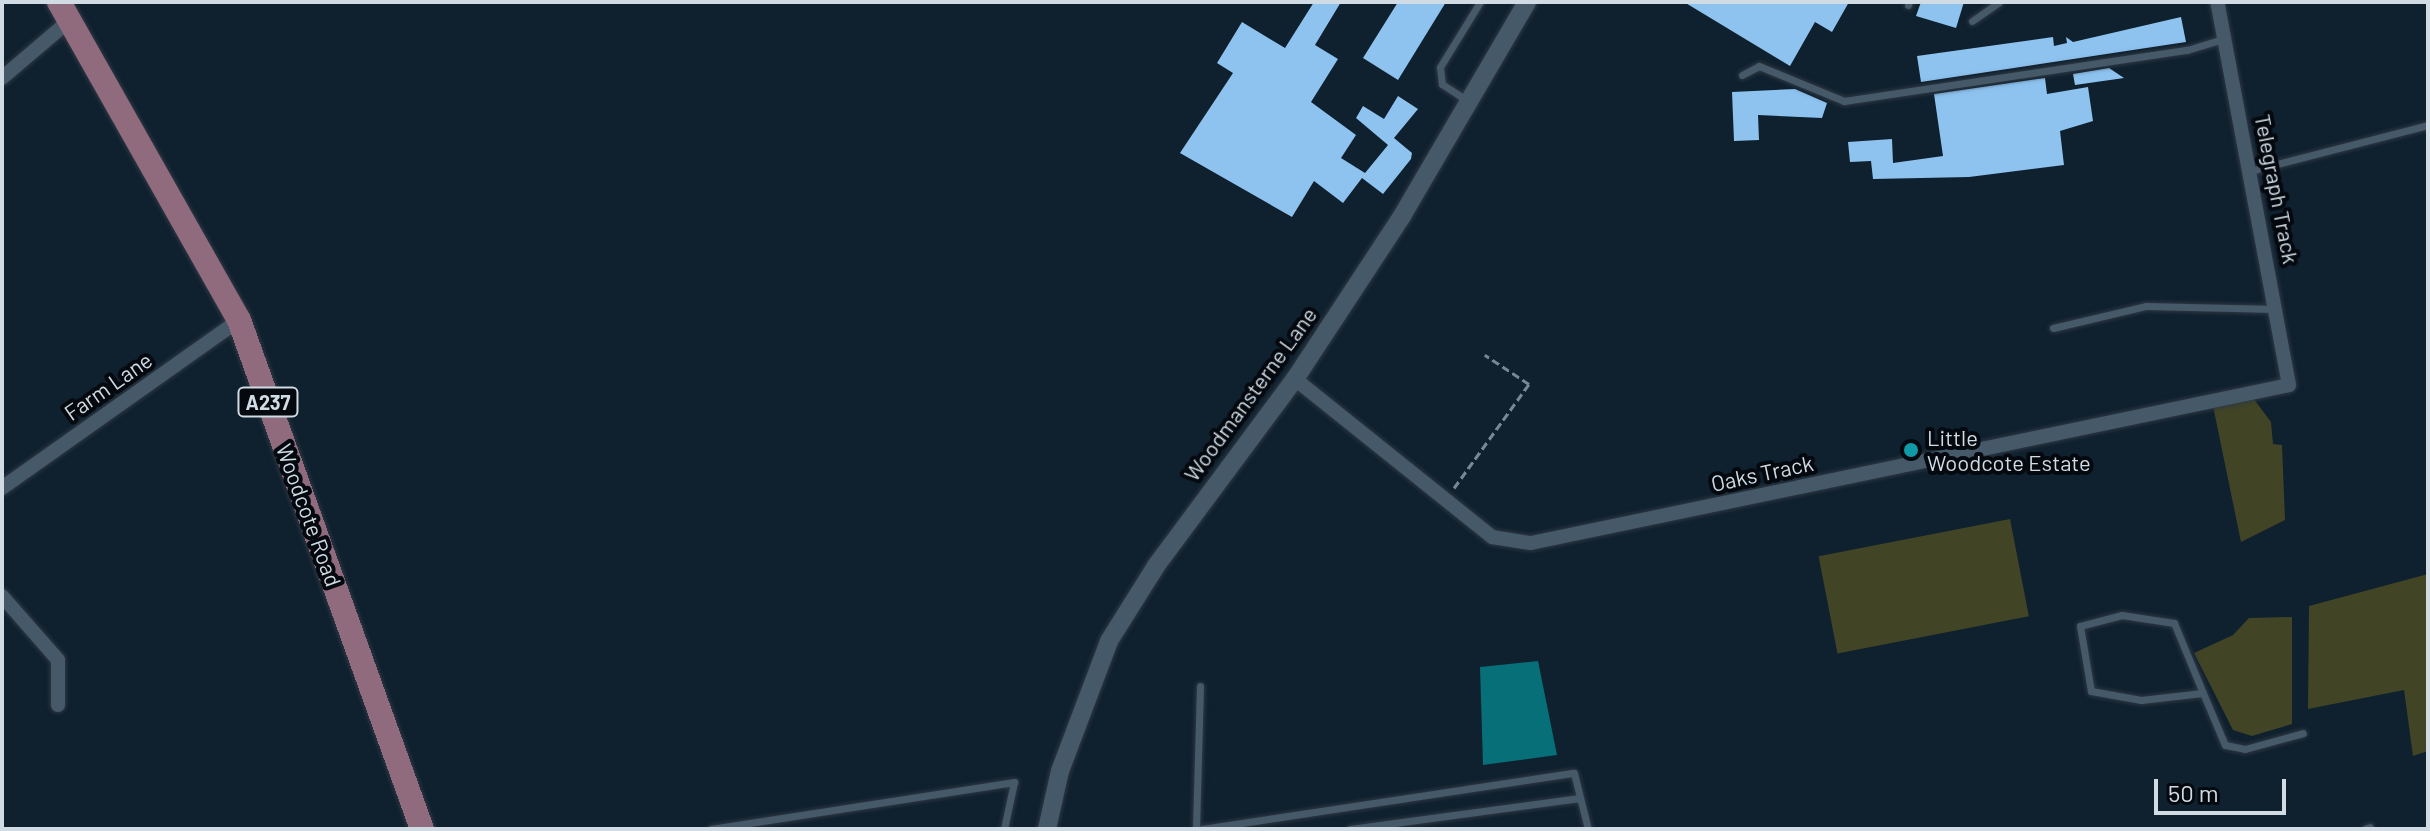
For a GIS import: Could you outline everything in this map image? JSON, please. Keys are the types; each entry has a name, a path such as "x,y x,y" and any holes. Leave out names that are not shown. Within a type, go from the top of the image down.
{"main road":[{"name":"Woodcote Road","path":"64,11 239,320 422,829"}],"street":[{"name":"Woodmansterne Lane","path":"1047,829 1060,771 1109,641 1156,566 1295,379 1469,101 1527,2"},
{"name":"Telegraph Track","path":"2217,2 2289,385"},
{"path":"2,78 64,11"},
{"name":"Farm Lane","path":"2,488 239,320"},
{"name":"Oaks Track","path":"1295,379 1492,537 1531,543 2289,385"},
{"path":"2,596 58,660 58,705"}],"lane":[{"path":"1469,101 1442,84 1440,67 1480,2"},
{"path":"1972,21 1999,2"},
{"path":"1742,75 1759,66 1844,101 2187,50 2224,39"},
{"path":"2250,171 2428,125"},
{"path":"2053,328 2146,306 2203,305 2243,312 2277,309"},
{"path":"2203,693 2141,700 2091,691 2080,626 2122,615 2174,623 2225,745 2245,749 2303,733"},
{"path":"1196,829 1200,686"},
{"path":"1202,829 1574,773 1588,829"},
{"path":"711,829 1014,782 1004,829"},
{"path":"1350,829 1580,798"}],"path":[{"path":"1445,500 1529,384 1485,355"}],"shaded area":[{"path":"2253,398 2271,422 2273,444 2282,445 2285,520 2241,542 2213,406"},
{"path":"2010,519 2029,616 1837,653 1819,556"},
{"path":"2428,574 2428,751 2413,756 2404,690 2308,709 2309,606"},
{"path":"2292,617 2292,724 2252,736 2233,730 2194,653 2233,635 2249,618"},
{"path":"1538,661 1557,755 1483,765 1480,667"}],"building":[{"path":"1314,2 1341,2 1315,45 1338,59 1311,102 1356,135 1341,158 1365,173 1388,145 1356,118 1363,106 1384,119 1398,96 1418,109 1394,138 1412,153 1411,159 1383,194 1362,178 1343,203 1314,181 1292,217 1180,153 1233,73 1217,63 1242,22 1285,48"},
{"path":"1398,2 1446,2 1398,80 1363,58"},
{"path":"1684,2 1849,2 1832,32 1815,22 1790,66"},
{"path":"1921,2 1964,2 1956,28 1916,16"},
{"path":"2181,17 2186,42 1921,82 1917,56 2053,37 2054,46 2067,43 2066,37 2073,42"},
{"path":"2109,68 2124,78 2075,85 2073,74"},
{"path":"2045,78 2047,94 2088,87 2093,121 2060,131 2064,165 1969,177 1873,179 1871,161 1850,162 1848,142 1892,139 1893,163 1943,156 1934,94"},
{"path":"1795,89 1827,103 1822,118 1758,115 1759,140 1734,141 1732,92"}],"place":[{"name":"Little Woodcote Estate","path":"1911,450"}]}
